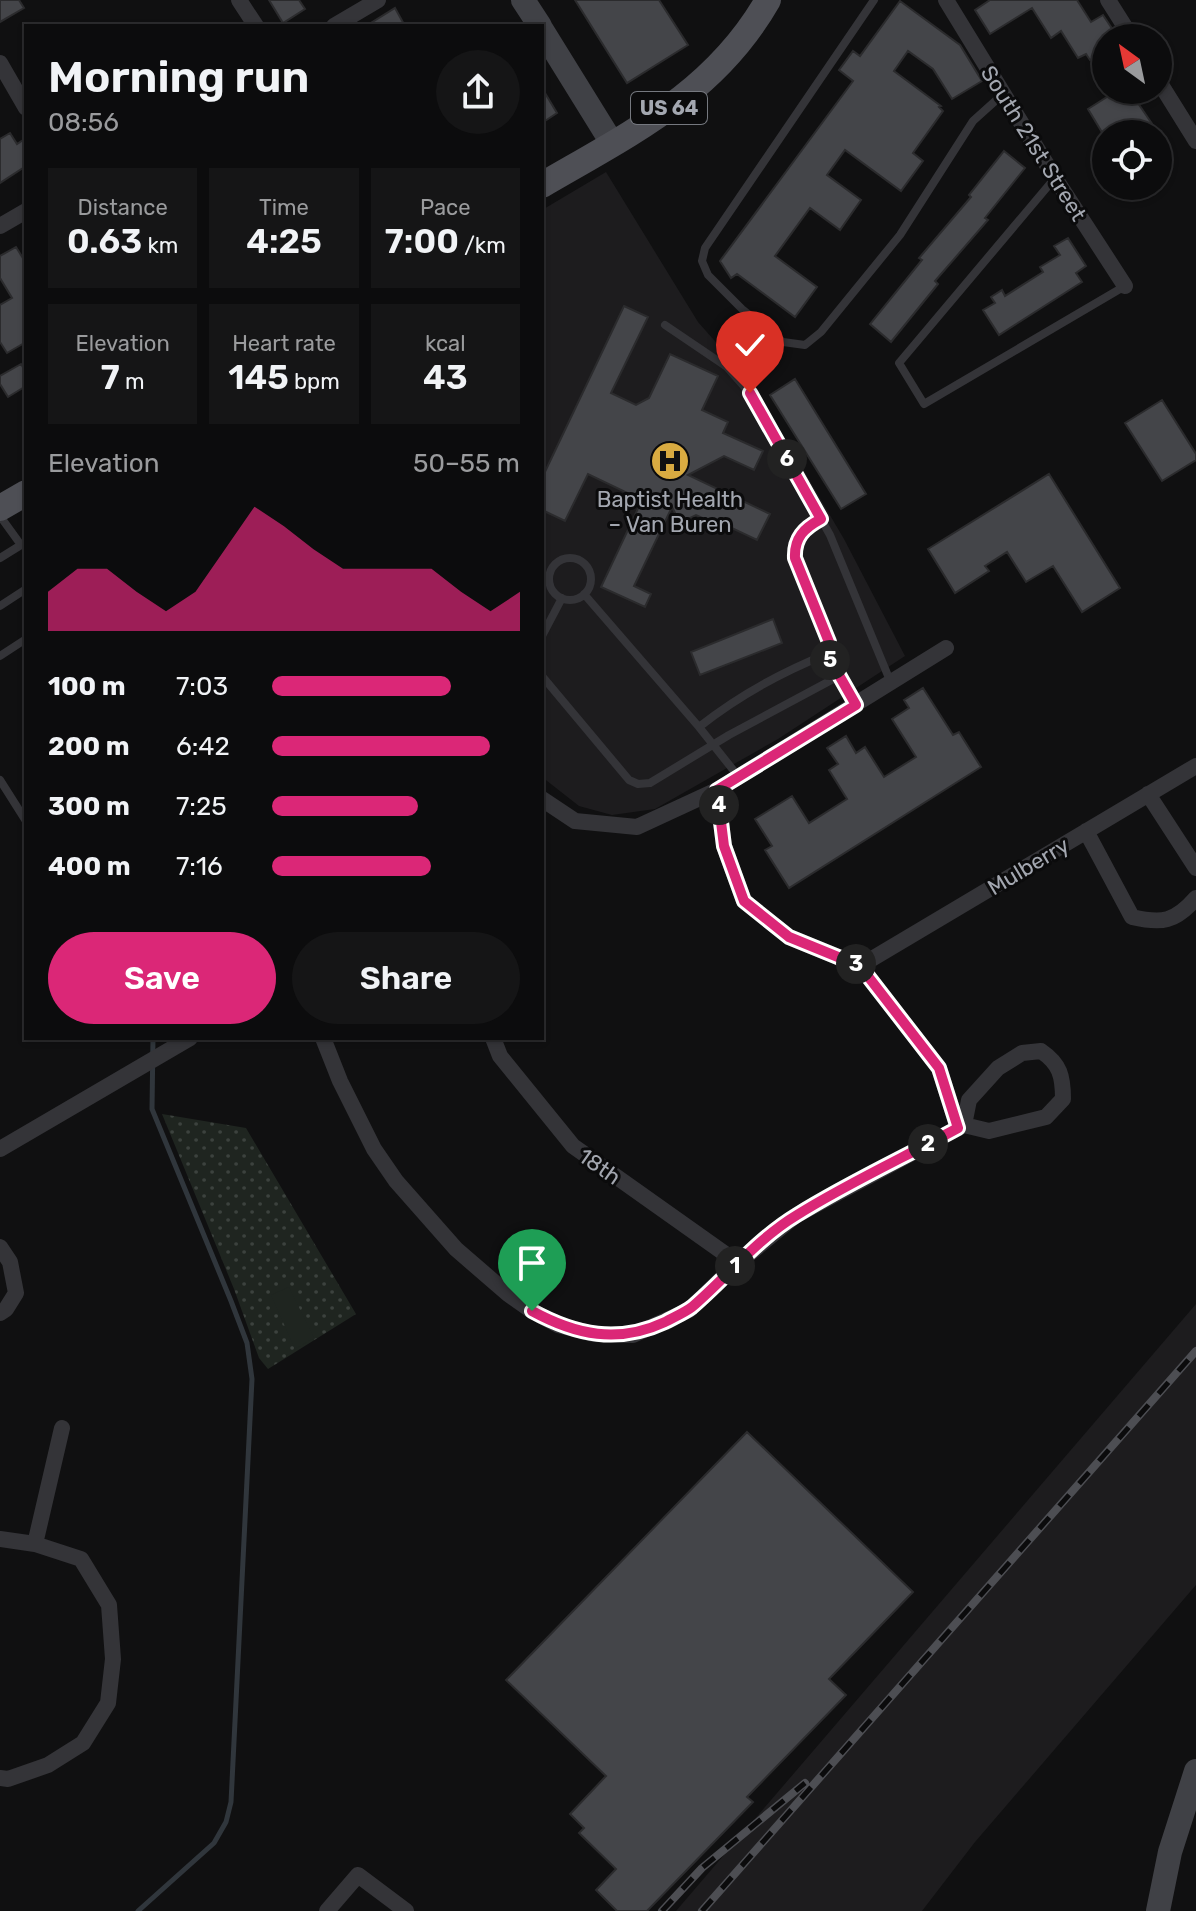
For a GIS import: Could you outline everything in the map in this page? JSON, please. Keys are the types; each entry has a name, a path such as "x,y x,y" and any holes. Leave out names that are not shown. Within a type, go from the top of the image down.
{"main road":[{"name":"US 64","path":"544,180 680,101 715,72 740,44 768,0"},
{"path":"0,507 24,494"}],"street":[{"path":"239,0 255,24"},
{"path":"337,24 378,0"},
{"path":"523,0 536,24"},
{"name":"South 21st Street","path":"946,0 1125,286"},
{"path":"1108,0 1123,24"},
{"path":"544,38 612,143"},
{"path":"0,63 24,105"},
{"path":"1172,102 1196,141"},
{"path":"0,226 24,212"},
{"path":"544,800 575,821 637,827 717,790 946,648"},
{"name":"Mulberry","path":"860,966 1196,766"},
{"path":"717,790 724,846 744,901 789,937 860,966 939,1068 961,1126"},
{"path":"1148,794 1196,868"},
{"path":"1086,831 1132,917 1153,921 1180,916 1196,898"},
{"path":"0,1149 187,1040"},
{"path":"324,1040 374,1149 396,1181 456,1249 532,1311 558,1325 594,1334 633,1335 689,1310 738,1263 795,1216 961,1126 989,1131 1046,1117 1063,1099 1063,1078 1056,1062 1041,1051 1022,1053 1009,1060 969,1100 961,1126"},
{"name":"18th","path":"494,1040 500,1056 573,1146 738,1263"},
{"path":"0,1247 10,1262 16,1293 0,1313"},
{"path":"35,1544 62,1428"},
{"path":"0,1539 35,1544 81,1559 109,1605 113,1659 108,1703 83,1743 48,1765 8,1779 0,1778"},
{"path":"1158,1911 1170,1852 1196,1771"},
{"path":"327,1911 358,1875 406,1911"}],"lane":[{"path":"874,0 705,248 702,261 708,275 742,309 783,342 805,345 821,332 900,235 973,121 1003,94"},
{"path":"1055,178 899,363 924,404 1125,286"},
{"path":"665,325 727,367 750,393 830,535 891,683"},
{"path":"0,516 24,549 0,558"},
{"path":"821,519 800,534 794,548 795,558 829,642 827,654 856,705"},
{"path":"562,559 576,559 588,568 590,582 584,594 573,600 562,598 551,589 549,575 562,559"},
{"path":"0,606 24,590"},
{"path":"584,594 739,777"},
{"path":"544,632 562,598"},
{"path":"0,656 24,640"},
{"path":"699,727 718,712 799,665 827,654"},
{"path":"544,678 629,780 638,784 650,783 713,744 839,676"},
{"path":"0,780 24,818"}],"shaded area":[{"name":"Baptist Health – Van Buren","path":"606,172 698,322 752,383 844,539 905,656 778,739 655,809 612,815 579,806 544,779 544,209"},
{"path":"162,1114 246,1128 356,1314 268,1369 259,1358"},
{"path":"289,1287 314,1338 295,1349 271,1295"},
{"path":"1196,1304 1196,1585 975,1842 922,1911 676,1911"}],"building":[{"path":"0,0 19,0 24,8 0,22"},
{"path":"269,0 299,0 305,9 283,23"},
{"path":"575,0 659,0 688,45 627,83"},
{"path":"990,0 1077,0 1091,22 1103,15 1109,24 1092,24 1090,60 1086,54 1078,58 1061,31 1051,38 1032,8 990,34 975,10"},
{"path":"900,1 960,45 982,81 952,99 933,69 908,51 894,71 941,106 943,111 913,153 923,161 901,191 845,150 827,175 861,200 840,230 810,208 775,256 817,287 795,317 737,274 731,278 720,261 853,81 839,70 853,51 860,56"},
{"path":"395,8 404,24 369,24"},
{"path":"544,91 557,113 544,122"},
{"path":"1096,104 1139,104 1149,120 1095,120 1088,109"},
{"path":"10,133 17,144 24,139 24,167 0,183 0,139"},
{"path":"1004,151 1025,168 985,218 988,220 935,281 938,284 891,342 870,324"},
{"path":"1068,238 1086,266 1076,273 1082,282 999,335 983,310 995,303 991,297 1002,290 1005,296 1043,272 1040,267 1060,255 1054,246"},
{"path":"16,247 24,260 24,343 7,353 0,342 0,305 12,298 0,278 0,256"},
{"path":"624,306 648,317 611,393 636,405 649,398 670,354 718,376 702,410 728,422 723,433 763,451 754,470 724,456 688,475 770,514 757,540 713,519 709,521 696,515 680,523 672,507 634,586 651,594 645,607 601,587 642,500 588,474 565,521 544,511 544,474"},
{"path":"21,364 24,387 8,397 0,384 0,376"},
{"path":"795,379 866,494 841,509 770,395"},
{"path":"1162,400 1196,454 1196,460 1162,481 1125,423"},
{"path":"1049,474 1120,588 1082,612 1053,566 1026,582 1007,552 985,566 989,571 955,593 928,549"},
{"path":"773,619 782,643 700,675 691,652"},
{"path":"923,688 953,735 959,732 981,767 789,888 765,850 772,846 755,819 792,796 809,823 847,799 829,770 838,764 827,748 846,736 856,753 865,747 884,777 916,757 892,719 909,708 904,700"},
{"path":"747,1432 913,1592 829,1679 846,1695 747,1797 753,1802 647,1911 617,1911 596,1890 616,1869 579,1833 584,1828 570,1814 606,1776 506,1680"}],"waterway":[{"path":"138,1911 214,1843 226,1822 231,1802 252,1379 247,1343 152,1109 153,1040"}],"railway":[{"path":"702,1911 1196,1351"},
{"path":"662,1911 702,1868 805,1783"}],"place":[{"name":"Baptist Health – Van Buren","path":"670,461"}],"route":[{"path":"532,1311 558,1325 594,1334 633,1335 662,1323 689,1310 738,1263 795,1216 958,1128 939,1068 860,966 789,937 744,901 724,846 717,790 856,705 827,654 829,642 795,558 794,548 800,534 821,519 750,393"}]}
